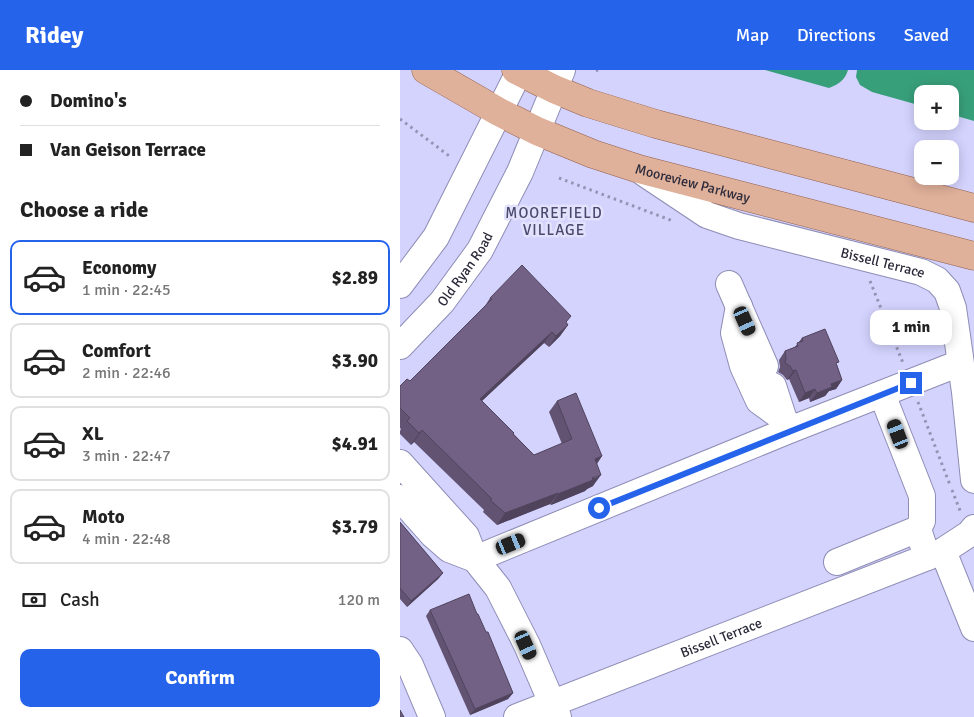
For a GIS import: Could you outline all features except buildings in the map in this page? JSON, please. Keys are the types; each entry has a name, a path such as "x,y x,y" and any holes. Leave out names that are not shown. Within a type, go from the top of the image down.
{"main road":[{"name":"Mooreview Parkway","path":"426,70 499,112 593,154 639,169 974,256"},
{"path":"519,70 558,80 588,103 656,124 974,208"}],"street":[{"path":"400,285 436,237 519,70"},
{"name":"Old Ryan Road","path":"400,346 442,302 480,250 520,172 558,80"},
{"name":"Bissell Terrace","path":"639,169 707,215 739,226 921,272 937,280 947,291 953,308 960,363 969,392 974,480"},
{"path":"734,295 769,376 786,425 759,401 743,366 734,333 734,295"},
{"path":"400,498 433,536 449,549 476,558 786,425 882,394 960,363"},
{"path":"838,562 918,529 922,521 922,496 882,394"},
{"path":"400,463 466,536 476,558 498,588 555,711"},
{"path":"918,529 935,554 974,628"},
{"name":"Bissell Terrace","path":"518,717 555,711 935,554 972,531"},
{"path":"400,650 410,665 432,717"}],"path":[{"path":"400,119 453,158"},
{"path":"559,178 676,223"},
{"path":"867,275 972,531"}],"shaded area":[{"path":"765,70 848,70 841,81 829,88"},
{"path":"857,70 974,70 974,121 959,117 959,85 914,85 914,104 872,92 860,85 856,77"}],"district":[{"name":"MOOREFIELD VILLAGE","path":"554,222"}],"route":[{"path":"599,508 787,431 911,383"}]}
